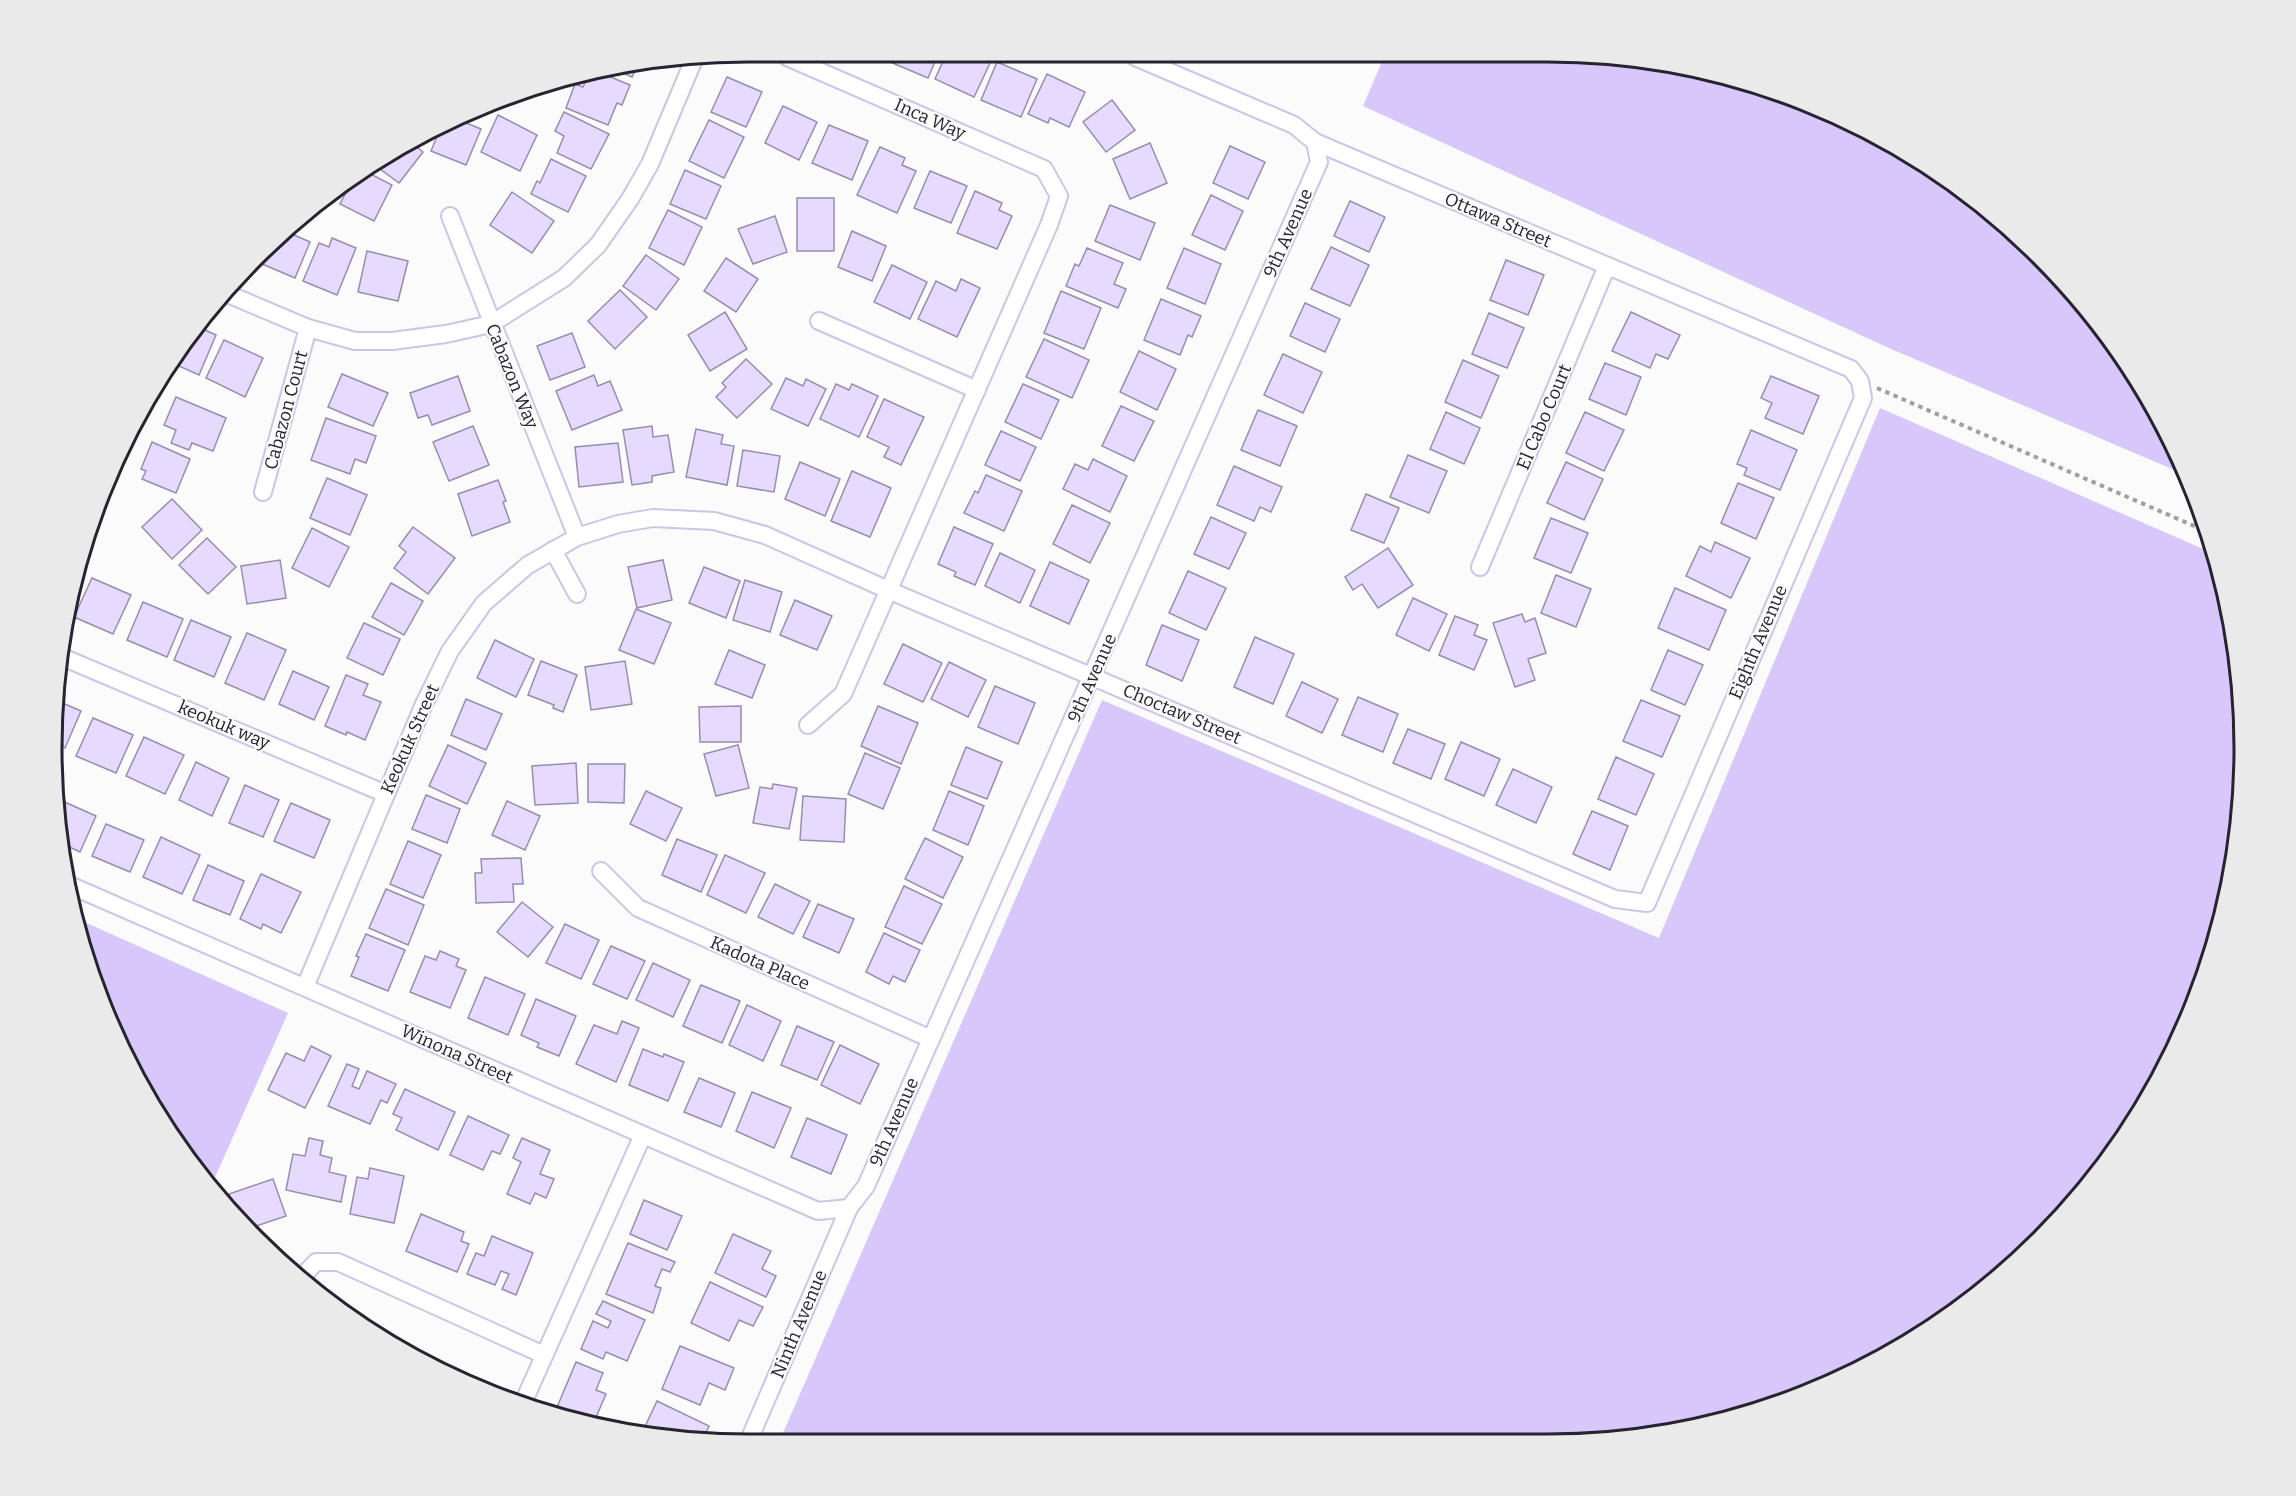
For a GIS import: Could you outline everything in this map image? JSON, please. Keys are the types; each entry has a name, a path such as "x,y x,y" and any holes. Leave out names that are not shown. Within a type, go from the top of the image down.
{"street":[{"name":"Inca Way","path":"798,62 1044,169 1059,196 1049,225 977,390"},
{"name":"Ottawa Street","path":"1147,62 1294,125 1315,142 1851,369 1860,381"},
{"path":"232,296 308,328 355,341 392,341 446,334 491,324 564,278 598,244 630,199 650,164 692,64"},
{"name":"9th Avenue","path":"849,1208 866,1186 1319,162 1315,142"},
{"name":"Cabazon Way","path":"450,216 577,537"},
{"name":"El Cabo Court","path":"1480,567 1607,266"},
{"path":"808,725 843,694 977,390 819,321"},
{"name":"Cabazon Court","path":"263,492 308,328"},
{"name":"Eighth Avenue","path":"1647,903 1863,398 1860,381"},
{"name":"Choctaw Street","path":"577,537 618,524 653,518 714,521 765,536 1615,899 1647,903"},
{"name":"Keokuk Street","path":"305,987 424,704 450,651 484,603 528,565 577,537"},
{"path":"553,550 577,594"},
{"name":"keokuk way","path":"67,659 386,794"},
{"name":"Kadota Place","path":"601,871 638,908 931,1039"},
{"name":"Winona Street","path":"76,888 818,1211 849,1208"},
{"path":"525,1397 643,1135"},
{"name":"Ninth Avenue","path":"752,1434 849,1208"},
{"path":"306,1273 316,1262 338,1262 544,1355"}],"path":[{"path":"1860,381 2198,528"}],"shaded area":[{"path":"1382,62 1593,63 1638,67 1726,85 1769,98 1852,132 1891,153 1966,203 2001,232 2064,295 2119,367 2143,405 2176,471 1891,349 1363,106"},
{"path":"1880,408 2205,550 2229,658 2233,703 2233,793 2229,838 2211,926 2182,1011 2143,1091 2093,1166 2064,1201 2001,1264 1966,1293 1891,1343 1811,1382 1726,1411 1638,1429 1593,1433 783,1434 1102,700 1659,938"},
{"path":"84,922 288,1013 214,1179 177,1129 132,1052 98,969"}],"building":[{"path":"890,62 935,62 928,78"},
{"path":"943,62 991,62 974,97 935,79"},
{"path":"997,62 1037,79 1021,117 981,100"},
{"path":"635,71 632,77 623,73"},
{"path":"1047,74 1085,92 1069,127 1050,118 1048,123 1028,114"},
{"path":"609,76 630,85 622,105 617,103 608,125 566,108 575,84 583,87 585,82"},
{"path":"727,77 762,92 746,127 711,112"},
{"path":"1112,100 1135,130 1106,152 1083,122"},
{"path":"783,106 817,122 799,160 765,143"},
{"path":"564,112 609,134 591,169 557,153 564,136 555,131"},
{"path":"498,115 537,135 520,171 481,152"},
{"path":"709,120 744,137 724,178 689,161"},
{"path":"465,123 481,129 466,165 431,151 437,136 444,132"},
{"path":"829,125 868,141 852,180 812,163"},
{"path":"1150,143 1167,183 1130,199 1113,159"},
{"path":"1230,146 1265,162 1248,199 1213,183"},
{"path":"417,147 423,152 399,183 380,169"},
{"path":"880,147 905,158 902,165 916,171 897,213 857,195"},
{"path":"551,159 586,176 568,212 531,194 537,181 540,183"},
{"path":"685,170 721,186 706,219 670,204"},
{"path":"930,171 967,186 951,223 914,208"},
{"path":"371,174 392,185 374,221 340,204 346,191"},
{"path":"975,191 1002,203 999,210 1012,216 997,249 957,233"},
{"path":"512,192 554,221 532,253 490,225"},
{"path":"1211,195 1243,211 1225,250 1192,235"},
{"path":"797,198 834,198 834,251 797,251"},
{"path":"1350,201 1385,217 1369,252 1334,236"},
{"path":"1110,205 1155,223 1140,260 1095,241"},
{"path":"668,210 702,227 684,265 649,248"},
{"path":"775,216 787,252 753,264 738,229"},
{"path":"852,231 886,246 872,281 838,267"},
{"path":"293,234 310,242 295,278 262,264"},
{"path":"332,238 356,248 337,295 303,281 319,243 329,247"},
{"path":"1331,247 1369,265 1350,306 1311,289"},
{"path":"1087,248 1123,263 1114,284 1126,289 1118,308 1066,286 1075,264 1079,266"},
{"path":"1184,248 1221,264 1205,304 1167,288"},
{"path":"367,251 408,261 398,301 358,292"},
{"path":"646,255 679,279 656,310 623,286"},
{"path":"726,258 758,279 736,312 704,291"},
{"path":"1506,260 1544,275 1528,315 1490,300"},
{"path":"892,265 927,282 910,319 874,302"},
{"path":"961,279 980,288 957,337 918,319 936,281 956,291"},
{"path":"620,290 647,317 615,349 588,321"},
{"path":"1061,291 1101,308 1084,349 1044,333"},
{"path":"1161,299 1201,316 1192,337 1188,335 1180,355 1144,340"},
{"path":"1305,303 1340,319 1325,352 1290,336"},
{"path":"725,312 747,349 710,371 688,335"},
{"path":"1631,312 1680,335 1668,359 1656,354 1650,368 1612,351"},
{"path":"1489,313 1524,328 1507,368 1472,354"},
{"path":"204,329 216,335 199,375 178,366"},
{"path":"572,333 585,367 550,380 537,346"},
{"path":"1044,339 1089,360 1072,398 1026,377"},
{"path":"224,340 263,358 245,397 206,378"},
{"path":"1139,351 1176,369 1157,410 1120,392"},
{"path":"1283,354 1322,372 1303,413 1264,395"},
{"path":"746,359 772,384 737,418 716,397 726,387 722,383"},
{"path":"1463,360 1499,376 1481,418 1445,402"},
{"path":"1605,363 1641,377 1626,415 1589,399"},
{"path":"342,374 388,393 373,426 328,407"},
{"path":"594,375 598,386 610,381 622,410 572,430 556,391"},
{"path":"458,376 470,411 432,425 428,415 418,418 410,393"},
{"path":"1771,376 1819,396 1803,434 1765,418 1772,403 1761,398"},
{"path":"786,378 803,386 806,379 826,389 808,426 771,409"},
{"path":"836,384 849,390 852,384 878,396 859,437 820,419"},
{"path":"1023,384 1059,400 1041,439 1005,422"},
{"path":"176,397 226,418 213,451 192,443 189,450 171,443 176,430 164,425"},
{"path":"884,399 924,417 901,465 884,457 889,447 867,437"},
{"path":"1121,406 1154,421 1134,461 1102,446"},
{"path":"1258,410 1297,426 1280,466 1241,450"},
{"path":"1446,412 1480,428 1464,464 1430,449"},
{"path":"1585,412 1624,430 1604,471 1566,453"},
{"path":"326,418 376,436 366,463 355,459 350,474 311,460"},
{"path":"473,426 489,465 449,481 433,442"},
{"path":"652,426 653,437 668,435 674,472 652,476 652,482 632,485 623,430"},
{"path":"696,429 723,435 721,444 734,446 727,485 686,477"},
{"path":"1751,430 1797,450 1780,490 1744,475 1747,468 1737,464"},
{"path":"1001,431 1036,447 1020,481 985,465"},
{"path":"152,442 190,459 176,493 142,479 146,471 141,469"},
{"path":"618,443 623,482 579,487 575,447"},
{"path":"743,450 780,456 774,492 737,486"},
{"path":"1408,455 1447,471 1429,513 1390,497"},
{"path":"1093,459 1127,476 1110,512 1063,489 1075,464 1088,470"},
{"path":"800,462 840,479 825,516 785,499"},
{"path":"1566,462 1603,479 1584,520 1547,503"},
{"path":"1234,466 1282,487 1271,512 1260,507 1254,521 1217,505"},
{"path":"852,471 891,488 870,537 831,521"},
{"path":"986,475 1022,491 1004,531 964,513 975,491 978,493"},
{"path":"327,478 367,495 350,535 310,518"},
{"path":"498,480 506,501 503,502 510,522 472,536 458,494"},
{"path":"1738,483 1774,498 1756,539 1721,523"},
{"path":"1366,494 1399,508 1384,543 1351,530"},
{"path":"172,499 202,530 172,559 142,527"},
{"path":"1072,505 1110,523 1090,563 1053,544"},
{"path":"1211,517 1246,533 1229,569 1194,554"},
{"path":"1551,518 1588,533 1571,573 1534,558"},
{"path":"413,527 455,558 428,594 394,568 406,552 399,546"},
{"path":"954,527 993,544 975,585 954,576 956,572 938,564"},
{"path":"312,528 349,547 329,587 292,568"},
{"path":"207,538 236,567 208,594 179,565"},
{"path":"1715,542 1750,558 1731,598 1686,576 1700,546 1711,552"},
{"path":"1388,548 1413,585 1378,608 1362,584 1353,590 1345,577"},
{"path":"1000,553 1035,570 1020,603 985,586"},
{"path":"280,560 286,598 247,604 241,566"},
{"path":"663,560 672,600 637,608 628,567"},
{"path":"1050,562 1089,580 1069,624 1030,606"},
{"path":"704,567 740,581 726,618 689,603"},
{"path":"1188,571 1226,588 1206,630 1169,613"},
{"path":"1556,575 1591,589 1576,627 1541,613"},
{"path":"92,578 131,595 113,634 75,615"},
{"path":"745,580 782,592 770,632 733,620"},
{"path":"391,583 423,601 404,635 372,617"},
{"path":"1675,588 1726,610 1709,650 1658,628"},
{"path":"1413,598 1447,614 1429,651 1396,635"},
{"path":"795,600 832,616 817,650 780,635"},
{"path":"143,602 183,619 167,657 127,640"},
{"path":"636,609 671,623 654,664 619,650"},
{"path":"1522,614 1525,622 1535,618 1546,653 1528,659 1535,680 1515,687 1493,623"},
{"path":"1455,616 1478,625 1474,635 1487,640 1474,670 1439,655"},
{"path":"191,620 231,637 214,677 174,660"},
{"path":"364,623 400,639 383,675 347,658"},
{"path":"1162,625 1199,640 1182,681 1146,665"},
{"path":"247,633 286,650 264,700 225,683"},
{"path":"1255,637 1294,654 1273,704 1234,687"},
{"path":"495,640 534,659 516,697 477,678"},
{"path":"903,644 942,663 923,702 884,684"},
{"path":"729,650 765,665 752,698 715,684"},
{"path":"1668,650 1703,665 1685,705 1651,690"},
{"path":"541,661 577,675 563,712 553,708 554,705 528,695"},
{"path":"625,661 632,704 591,710 585,667"},
{"path":"949,662 986,680 968,717 931,699"},
{"path":"293,671 329,687 314,720 279,704"},
{"path":"346,675 368,684 363,695 381,702 365,740 325,726"},
{"path":"1302,682 1338,699 1322,733 1286,716"},
{"path":"995,686 1035,703 1018,744 978,727"},
{"path":"1358,697 1398,714 1383,752 1342,735"},
{"path":"466,699 502,714 486,750 451,735"},
{"path":"1641,700 1680,716 1662,757 1623,741"},
{"path":"63,703 81,711 65,748 62,747"},
{"path":"741,706 741,742 700,742 699,707"},
{"path":"878,706 918,723 901,764 861,746"},
{"path":"93,718 133,735 116,773 76,756"},
{"path":"1408,729 1445,744 1431,779 1393,763"},
{"path":"144,737 184,755 165,794 126,776"},
{"path":"1461,742 1500,759 1484,796 1445,779"},
{"path":"448,745 486,763 467,804 429,786"},
{"path":"738,745 749,788 716,796 704,754"},
{"path":"966,747 1002,762 987,799 951,785"},
{"path":"865,753 900,768 883,809 848,794"},
{"path":"1616,757 1654,774 1636,815 1598,799"},
{"path":"196,762 229,778 212,816 179,800"},
{"path":"576,763 578,803 535,805 532,766"},
{"path":"588,764 625,764 624,803 588,802"},
{"path":"1513,769 1552,787 1536,823 1496,805"},
{"path":"773,784 797,788 789,829 753,823 760,787 772,789"},
{"path":"245,785 279,800 263,837 229,823"},
{"path":"646,791 682,808 666,841 630,824"},
{"path":"949,791 984,806 968,845 933,830"},
{"path":"426,795 460,809 447,843 412,829"},
{"path":"803,796 846,799 844,842 800,840"},
{"path":"507,801 540,816 525,850 492,835"},
{"path":"64,802 96,816 80,852 69,847"},
{"path":"291,803 330,820 314,858 274,841"},
{"path":"1592,811 1628,826 1610,870 1573,854"},
{"path":"106,824 144,840 130,872 92,856"},
{"path":"161,837 200,855 182,894 143,877"},
{"path":"925,838 963,857 943,898 905,879"},
{"path":"677,839 717,855 701,892 662,875"},
{"path":"408,841 441,855 423,898 390,884"},
{"path":"725,855 765,873 746,913 707,895"},
{"path":"521,858 523,884 513,884 514,902 476,903 475,873 482,873 481,859"},
{"path":"208,865 244,881 230,915 193,900"},
{"path":"261,874 301,892 281,933 263,924 261,929 240,919"},
{"path":"775,884 810,901 793,934 758,917"},
{"path":"904,886 942,904 922,944 885,927"},
{"path":"386,889 424,905 408,945 369,928"},
{"path":"522,902 553,927 528,957 497,932"},
{"path":"818,904 854,919 839,953 803,937"},
{"path":"565,924 599,940 581,979 546,963"},
{"path":"884,933 920,950 905,982 893,976 889,984 866,972"},
{"path":"366,934 405,950 388,991 351,976 359,957 356,956"},
{"path":"611,946 645,961 627,999 593,984"},
{"path":"440,951 459,959 456,966 466,970 450,1008 410,992 425,956 436,960"},
{"path":"653,963 690,980 673,1017 636,1000"},
{"path":"485,977 525,994 508,1035 468,1018"},
{"path":"701,985 740,1001 722,1043 683,1026"},
{"path":"536,999 576,1016 559,1056 537,1047 539,1043 521,1035"},
{"path":"747,1005 781,1021 763,1061 729,1045"},
{"path":"622,1021 639,1028 616,1082 576,1064 594,1025 617,1034"},
{"path":"797,1026 834,1042 817,1080 781,1065"},
{"path":"840,1045 879,1064 860,1104 821,1085"},
{"path":"311,1046 331,1056 305,1108 268,1090 286,1053 304,1061"},
{"path":"643,1049 684,1062 668,1101 629,1085"},
{"path":"347,1064 359,1069 352,1086 359,1089 367,1071 396,1084 387,1103 381,1100 370,1124 328,1106"},
{"path":"699,1078 735,1093 721,1127 684,1112"},
{"path":"405,1089 455,1112 438,1150 396,1130 402,1118 393,1114"},
{"path":"752,1092 791,1108 774,1148 736,1131"},
{"path":"468,1116 509,1135 500,1154 492,1151 483,1170 450,1155"},
{"path":"807,1118 847,1135 831,1174 791,1157"},
{"path":"309,1138 323,1141 320,1155 332,1158 329,1172 346,1176 341,1202 286,1190 293,1154 305,1156"},
{"path":"522,1138 550,1150 540,1174 554,1179 546,1198 535,1193 530,1204 507,1194 521,1162 513,1158"},
{"path":"370,1168 404,1176 394,1223 350,1214 357,1177 368,1179"},
{"path":"273,1179 286,1216 256,1226 232,1201 229,1194"},
{"path":"644,1200 682,1216 667,1250 630,1234"},
{"path":"421,1214 464,1232 461,1241 469,1244 457,1272 406,1251"},
{"path":"733,1234 771,1251 762,1269 776,1276 766,1297 715,1273"},
{"path":"492,1236 533,1253 516,1295 502,1289 509,1274 501,1271 495,1285 467,1274 476,1253 484,1256"},
{"path":"628,1243 675,1262 670,1272 662,1269 655,1286 661,1288 653,1313 606,1294"},
{"path":"710,1282 763,1307 753,1326 739,1320 729,1341 691,1323"},
{"path":"603,1301 645,1320 627,1361 606,1352 603,1359 581,1349 593,1321 608,1328 611,1321 596,1314"},
{"path":"680,1346 734,1368 725,1390 709,1383 700,1405 662,1389"},
{"path":"576,1362 603,1373 596,1390 606,1394 596,1417 557,1407"},
{"path":"657,1401 709,1426 706,1433 645,1427"}]}
